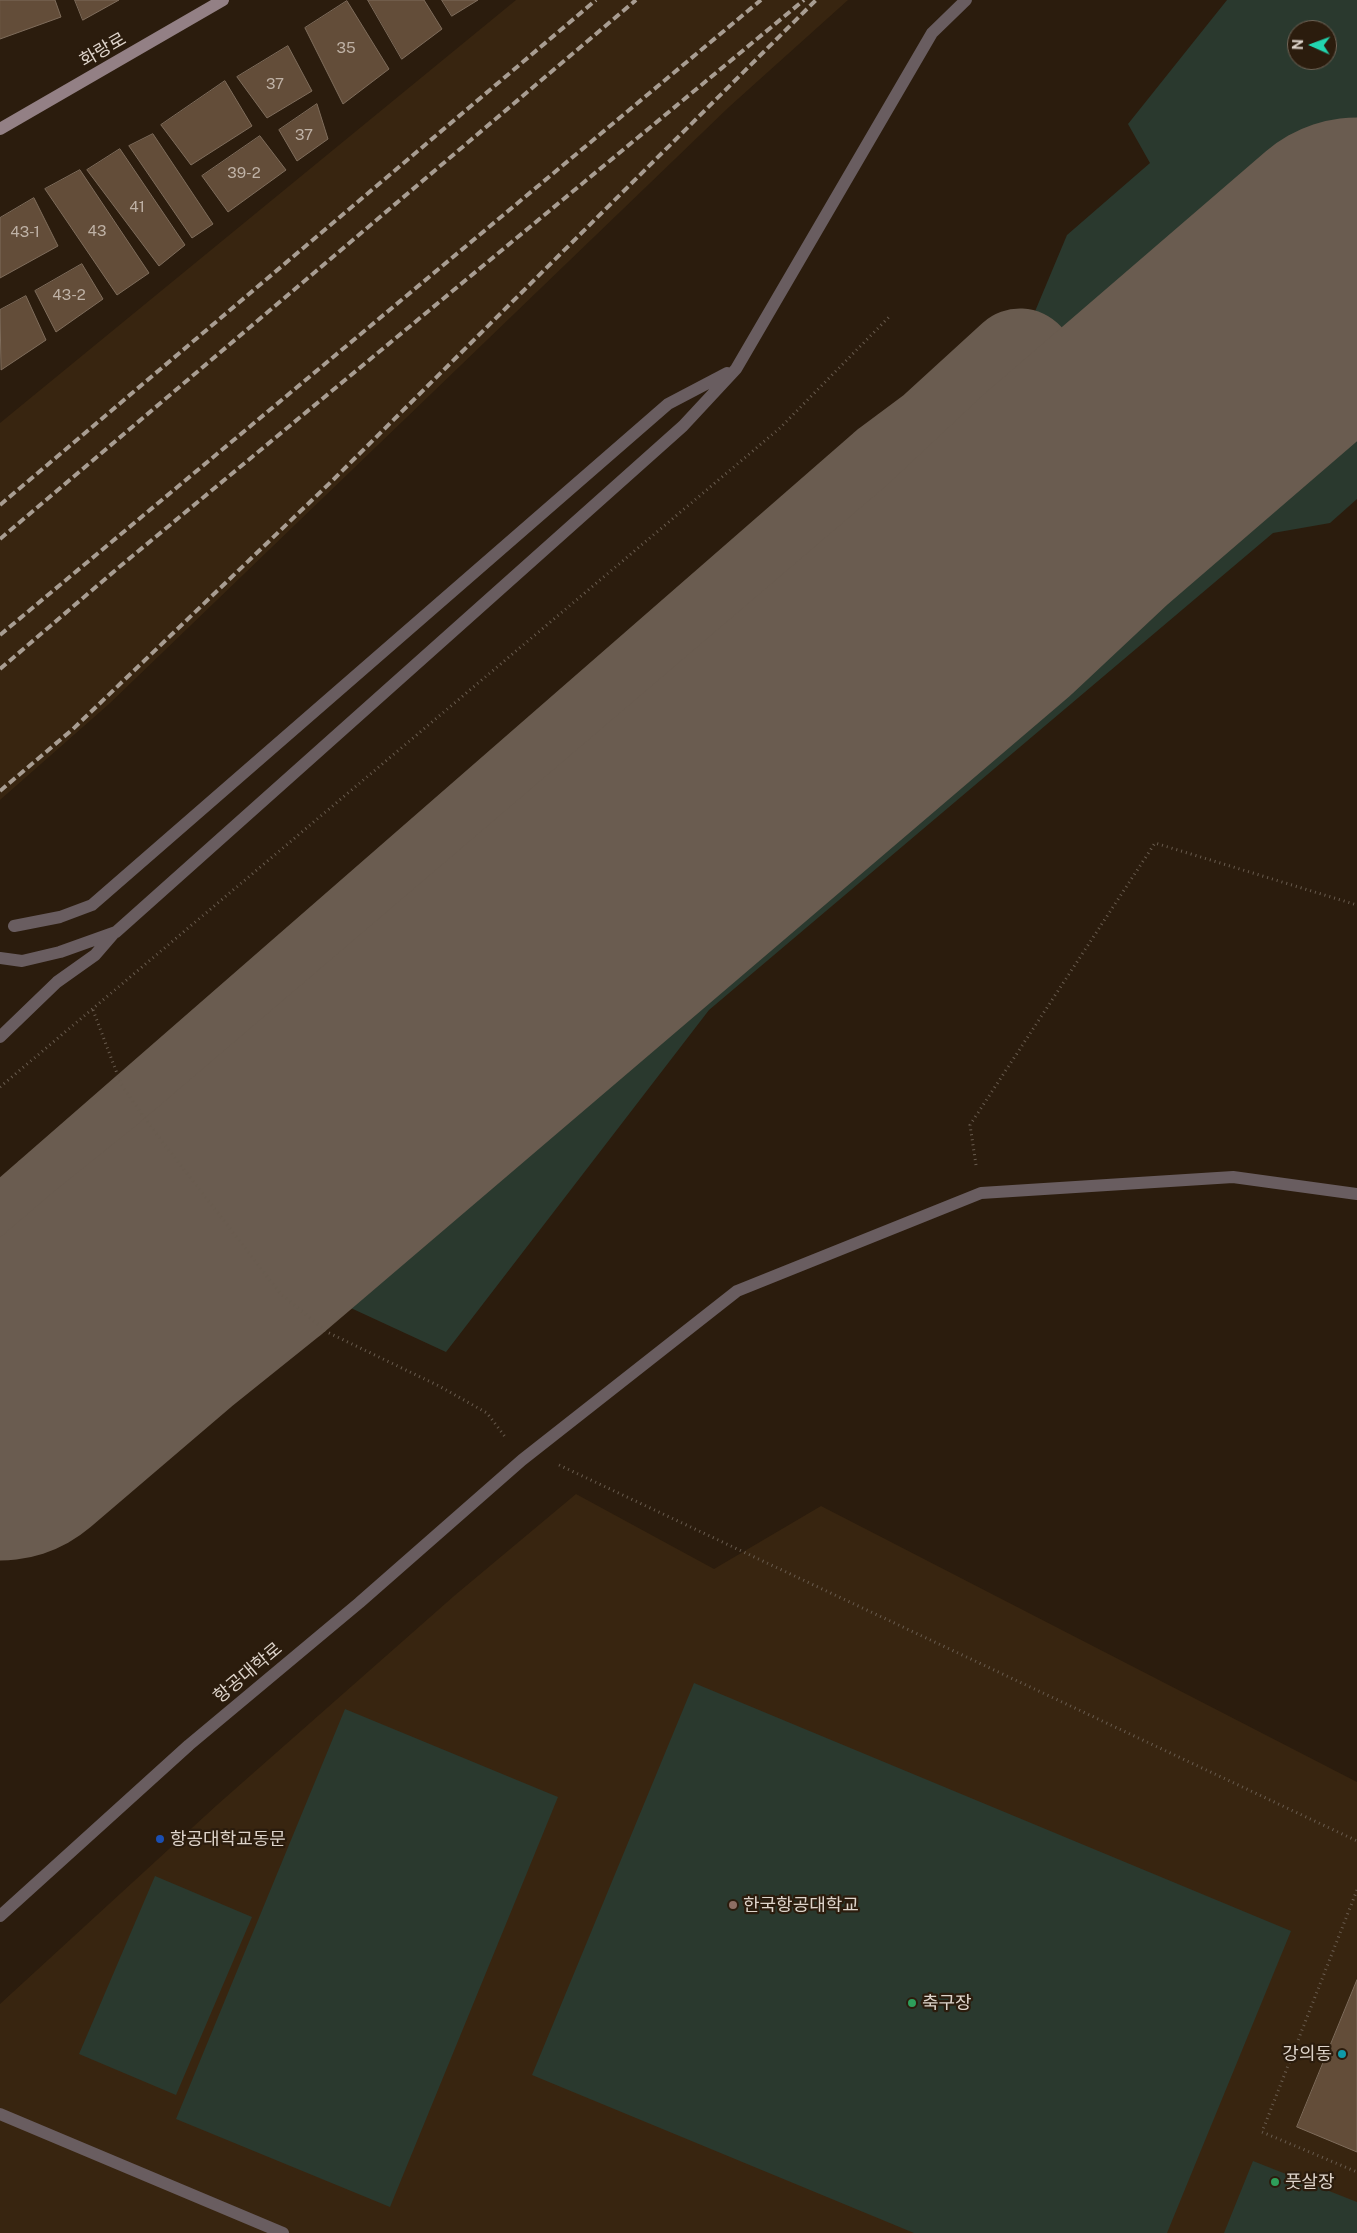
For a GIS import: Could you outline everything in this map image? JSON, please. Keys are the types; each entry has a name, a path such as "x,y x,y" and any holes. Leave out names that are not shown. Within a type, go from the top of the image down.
{"main road":[{"name":"화랑로","path":"0,130 223,0"}],"street":[{"path":"0,1036 56,982 95,956 116,932 676,433 736,369 932,33 966,0"},
{"path":"14,926 60,916 92,904 668,404 736,369"},
{"path":"0,958 22,961 60,952 116,932"},
{"name":"항공대학로","path":"0,1916 189,1745 358,1603 527,1456 737,1291 981,1192 1233,1177 1357,1194"},
{"path":"0,2114 283,2233"}],"path":[{"path":"0,1087 780,428 889,317"},
{"path":"981,1192 970,1125 1155,843 1357,906"},
{"path":"93,1010 121,1084 148,1123 280,1293 327,1332 439,1386 488,1413 527,1456 1357,1841"},
{"path":"1357,1890 1262,2132 1357,2172"}],"shaded area":[{"path":"516,0 848,0 729,107 109,704 0,800 0,423"},
{"name":"한국항공대학교","path":"576,1494 714,1569 821,1506 1357,1782 1357,2233 0,2233 0,2004 217,1805 454,1596"}],"green space":[{"path":"1227,0 1357,0 1357,191 1044,462 1017,414 1062,372 1031,321 1067,235 1150,163 1128,124"},
{"path":"1357,346 1357,499 1330,523 1273,533 709,1010 446,1352 327,1297 296,1258"},
{"name":"축구장","path":"694,1683 1291,1931 1167,2233 914,2233 532,2075"},
{"path":"345,1709 558,1797 390,2207 176,2119"},
{"path":"155,1876 252,1917 176,2095 79,2054"},
{"name":"풋살장","path":"1253,2161 1357,2202 1357,2233 1224,2233"}],"building":[{"path":"0,0 55,0 61,17 0,39"},
{"path":"75,0 119,0 83,20"},
{"path":"368,0 424,0 442,29 402,59"},
{"path":"442,0 478,0 452,16"},
{"path":"347,1 389,69 343,104 305,28"},
{"path":"288,46 312,91 267,118 237,77"},
{"path":"225,81 252,126 191,165 161,125"},
{"path":"317,104 328,139 297,161 279,130"},
{"path":"153,134 213,224 192,238 129,146"},
{"path":"260,136 286,170 228,212 202,176"},
{"path":"120,149 185,245 159,266 87,170"},
{"path":"80,170 149,273 117,295 45,189"},
{"path":"34,198 58,246 0,278 0,218"},
{"path":"82,264 103,299 56,332 35,291"},
{"path":"26,296 46,340 1,370 0,310"},
{"name":"강의동","path":"1357,1980 1357,2152 1297,2127"}],"taxiway":[{"path":"0,1251 892,473 939,438 1020,364"},
{"path":"892,473 914,469 935,470 957,477 976,491 1023,513 1045,511 1075,500"},
{"path":"976,491 992,515 995,527 995,539 990,564 979,590"},
{"path":"56,1202 144,1298"}],"runway":[{"path":"0,1421 144,1298 230,1229 979,590 1075,500 1357,257"}],"railway":[{"path":"0,505 596,0"},
{"path":"0,539 636,0"},
{"path":"0,635 761,0"},
{"path":"0,669 118,568 804,0"},
{"path":"0,791 73,729 334,479 816,0"}],"place":[{"name":"항공대학교동문","path":"160,1839"},
{"name":"한국항공대학교","path":"733,1905"},
{"name":"축구장","path":"912,2003"},
{"name":"강의동","path":"1342,2054"},
{"name":"풋살장","path":"1275,2182"}]}
